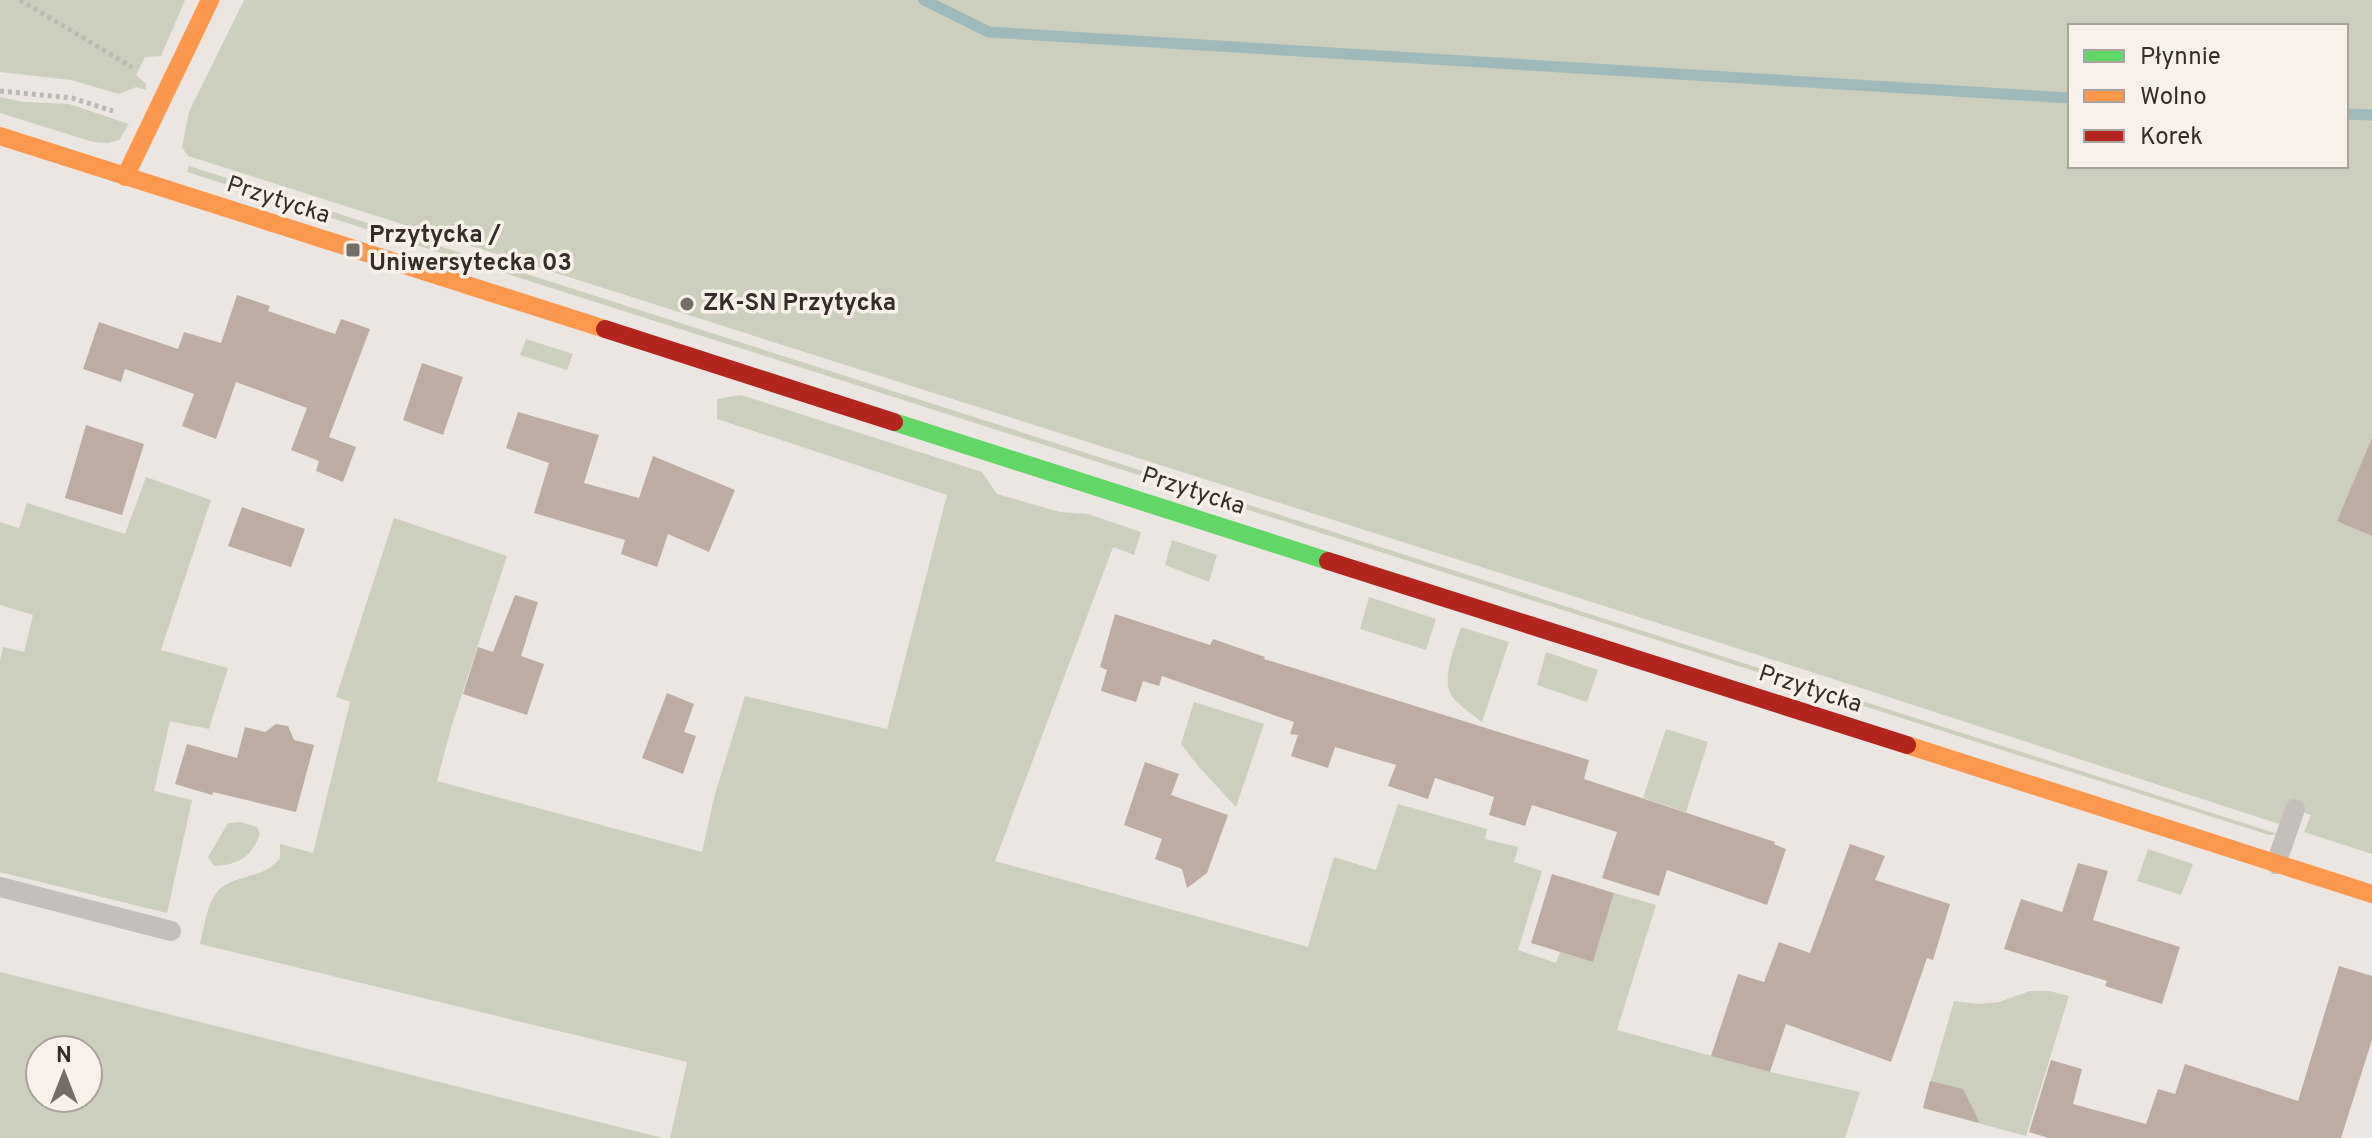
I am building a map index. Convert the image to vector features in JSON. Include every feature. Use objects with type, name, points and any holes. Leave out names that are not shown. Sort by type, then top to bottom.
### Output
[{"type":"main road","points":[[125,177],[210,0]]},
{"type":"main road","name":"Przytycka","points":[[0,136],[2372,894]]},
{"type":"lane","points":[[2276,864],[2295,809]]},
{"type":"lane","points":[[0,887],[171,931]]},
{"type":"path","points":[[20,0],[134,68],[170,81]]},
{"type":"path","points":[[0,91],[72,98],[149,125]]},
{"type":"green space","points":[[0,0],[185,0],[161,56],[145,57],[136,75],[146,84],[146,90],[136,87],[119,94],[71,80],[0,72]]},
{"type":"green space","points":[[244,0],[2372,0],[2372,854],[2304,832],[2311,815],[2286,806],[2279,824],[1796,667],[188,156],[182,147],[189,112]]},
{"type":"green space","points":[[0,97],[24,102],[69,104],[129,124],[119,140],[93,142],[0,113]]},
{"type":"green space","points":[[189,166],[2278,834],[2269,835],[187,172]]},
{"type":"green space","points":[[526,339],[573,354],[567,370],[520,355]]},
{"type":"green space","points":[[741,395],[982,472],[997,494],[1060,512],[1088,514],[1141,532],[1134,555],[1113,547],[995,861],[1308,947],[1334,857],[1376,870],[1398,804],[1487,829],[1485,839],[1518,847],[1514,862],[1542,871],[1518,950],[1556,963],[1560,952],[1593,962],[1614,893],[1656,905],[1617,1030],[1770,1072],[1860,1092],[1845,1138],[670,1138],[687,1062],[200,944],[209,906],[221,888],[273,865],[280,858],[280,844],[313,853],[350,702],[336,697],[394,518],[507,556],[437,781],[702,852],[715,794],[745,696],[887,729],[947,495],[717,419],[717,399]]},
{"type":"green space","points":[[146,477],[211,500],[161,650],[228,668],[209,729],[170,721],[154,791],[192,800],[167,913],[0,872],[0,661],[3,647],[24,652],[33,615],[0,605],[0,522],[19,528],[27,503],[125,534]]},
{"type":"green space","points":[[1172,540],[1217,555],[1209,582],[1165,565]]},
{"type":"green space","points":[[1369,597],[1436,619],[1426,650],[1360,629]]},
{"type":"green space","points":[[1461,627],[1509,642],[1482,722],[1458,703],[1449,689],[1450,662]]},
{"type":"green space","points":[[1546,652],[1598,670],[1587,702],[1537,685]]},
{"type":"green space","points":[[1194,702],[1264,724],[1236,807],[1181,744]]},
{"type":"green space","points":[[1666,729],[1708,742],[1686,812],[1643,798]]},
{"type":"green space","points":[[241,822],[257,827],[260,834],[253,849],[237,862],[214,866],[208,857],[228,823]]},
{"type":"green space","points":[[2148,849],[2193,864],[2181,895],[2137,881]]},
{"type":"green space","points":[[0,972],[663,1138],[0,1138]]},
{"type":"green space","points":[[2030,991],[2049,991],[2069,996],[2026,1136],[1923,1108],[1954,1001],[1979,1004],[1999,1002]]},
{"type":"building","points":[[237,295],[270,306],[268,311],[335,334],[341,319],[370,329],[329,437],[356,447],[343,482],[316,471],[319,461],[291,450],[307,408],[236,382],[216,439],[182,426],[194,394],[125,369],[121,382],[83,369],[99,322],[178,349],[184,332],[221,343]]},
{"type":"building","points":[[422,363],[463,377],[443,435],[403,420]]},
{"type":"building","points":[[518,412],[599,435],[584,483],[639,498],[653,456],[735,490],[709,552],[668,534],[657,567],[621,554],[625,540],[534,513],[549,463],[506,448]]},
{"type":"building","points":[[86,425],[144,444],[122,515],[65,498]]},
{"type":"building","points":[[2372,438],[2372,536],[2337,521]]},
{"type":"building","points":[[242,507],[305,529],[291,567],[228,546]]},
{"type":"building","points":[[515,595],[538,602],[521,656],[544,664],[527,715],[463,694],[478,647],[493,652]]},
{"type":"building","points":[[1115,614],[1210,645],[1213,639],[1264,659],[1589,760],[1584,779],[1775,842],[1786,849],[1767,905],[1667,870],[1659,896],[1602,878],[1617,832],[1532,805],[1525,826],[1489,815],[1494,797],[1435,778],[1428,799],[1388,786],[1396,765],[1335,747],[1328,768],[1291,756],[1298,735],[1290,734],[1294,722],[1162,676],[1159,686],[1143,681],[1136,702],[1101,691],[1107,670],[1100,667]]},
{"type":"building","points":[[667,693],[694,704],[684,732],[696,736],[683,774],[642,758]]},
{"type":"building","points":[[276,724],[288,726],[294,740],[314,745],[296,812],[175,784],[187,744],[237,758],[245,727],[265,732]]},
{"type":"building","points":[[1145,762],[1179,774],[1171,795],[1228,815],[1207,873],[1187,888],[1182,869],[1155,859],[1162,839],[1124,825]]},
{"type":"building","points":[[1850,844],[1885,856],[1875,880],[1950,904],[1933,960],[1927,958],[1891,1062],[1786,1024],[1770,1072],[1711,1056],[1738,974],[1764,982],[1779,942],[1810,953]]},
{"type":"building","points":[[2078,863],[2108,871],[2093,920],[2180,947],[2162,1004],[2105,986],[2107,981],[2004,949],[2021,899],[2062,912]]},
{"type":"building","points":[[1552,874],[1614,893],[1593,962],[1531,943]]},
{"type":"building","points":[[2339,966],[2372,976],[2372,1040],[2341,1138],[2049,1138],[2029,1132],[2051,1060],[2082,1069],[2073,1104],[2146,1124],[2158,1089],[2175,1094],[2185,1064],[2298,1101]]},
{"type":"building","points":[[1930,1081],[1963,1089],[1980,1123],[1923,1108]]},
{"type":"waterway","points":[[924,0],[989,32],[2068,98]]},
{"type":"waterway","points":[[2348,114],[2372,115]]},
{"type":"traffic: fast","points":[[894,422],[1328,561]]},
{"type":"traffic: slow","points":[[125,177],[210,0]]},
{"type":"traffic: slow","points":[[0,136],[605,329]]},
{"type":"traffic: slow","points":[[1907,745],[2372,894]]},
{"type":"traffic: jam","points":[[605,329],[894,422]]},
{"type":"traffic: jam","points":[[1328,561],[1907,745]]},
{"type":"place","name":"Przytycka / Uniwersytecka 03","points":[[353,250]]},
{"type":"place","name":"ZK-SN Przytycka","points":[[687,304]]}]
